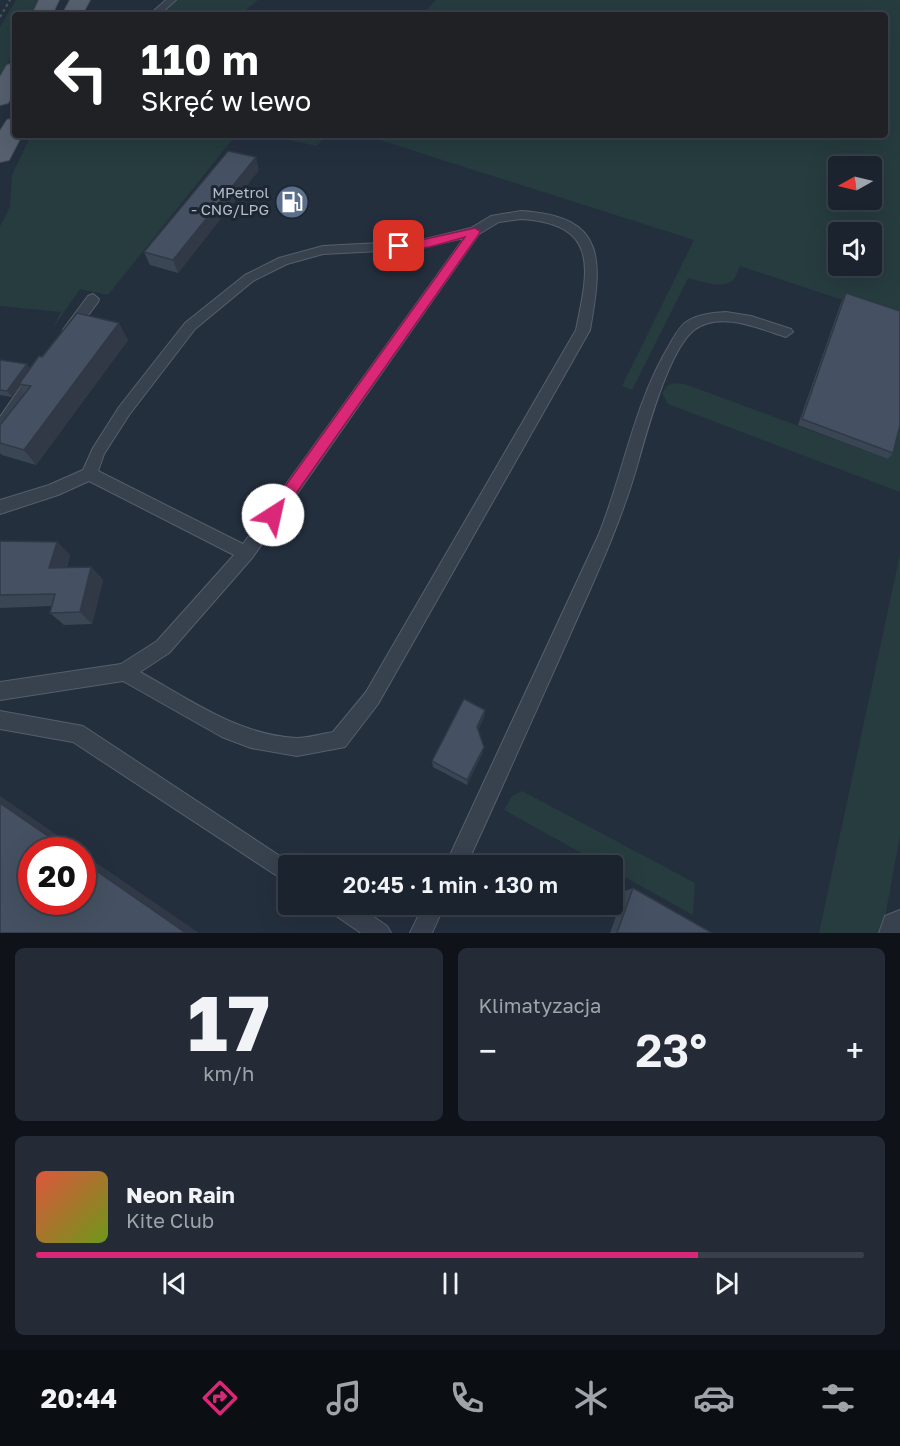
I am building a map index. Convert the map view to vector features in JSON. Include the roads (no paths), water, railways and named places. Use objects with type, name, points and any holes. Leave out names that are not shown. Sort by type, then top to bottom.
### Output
[{"type":"main road","points":[[0,98],[12,76]]},
{"type":"main road","points":[[0,154],[12,131]]},
{"type":"lane","points":[[157,12],[171,0]]},
{"type":"lane","points":[[0,507],[53,490],[88,474],[98,452],[124,411],[190,326],[249,278],[283,261],[323,250],[417,245],[475,231],[495,219],[521,215],[545,218],[572,229],[589,251],[592,278],[583,330],[372,698],[338,740],[298,747],[268,743],[221,726],[124,672]]},
{"type":"lane","points":[[0,691],[124,672],[163,647],[246,553],[475,231]]},
{"type":"lane","points":[[60,344],[93,299]]},
{"type":"lane","points":[[460,855],[498,778],[606,534],[625,483],[650,397],[666,361],[688,327],[704,320],[723,317],[748,319],[786,332]]},
{"type":"lane","points":[[0,428],[47,361]]},
{"type":"lane","points":[[88,474],[246,553]]},
{"type":"lane","points":[[0,720],[75,733],[278,866]]},
{"type":"lane","points":[[353,915],[380,933]]},
{"type":"lane","points":[[421,933],[430,915]]},
{"type":"place","name":"MPetrol - CNG/LPG","points":[[292,202]]}]
